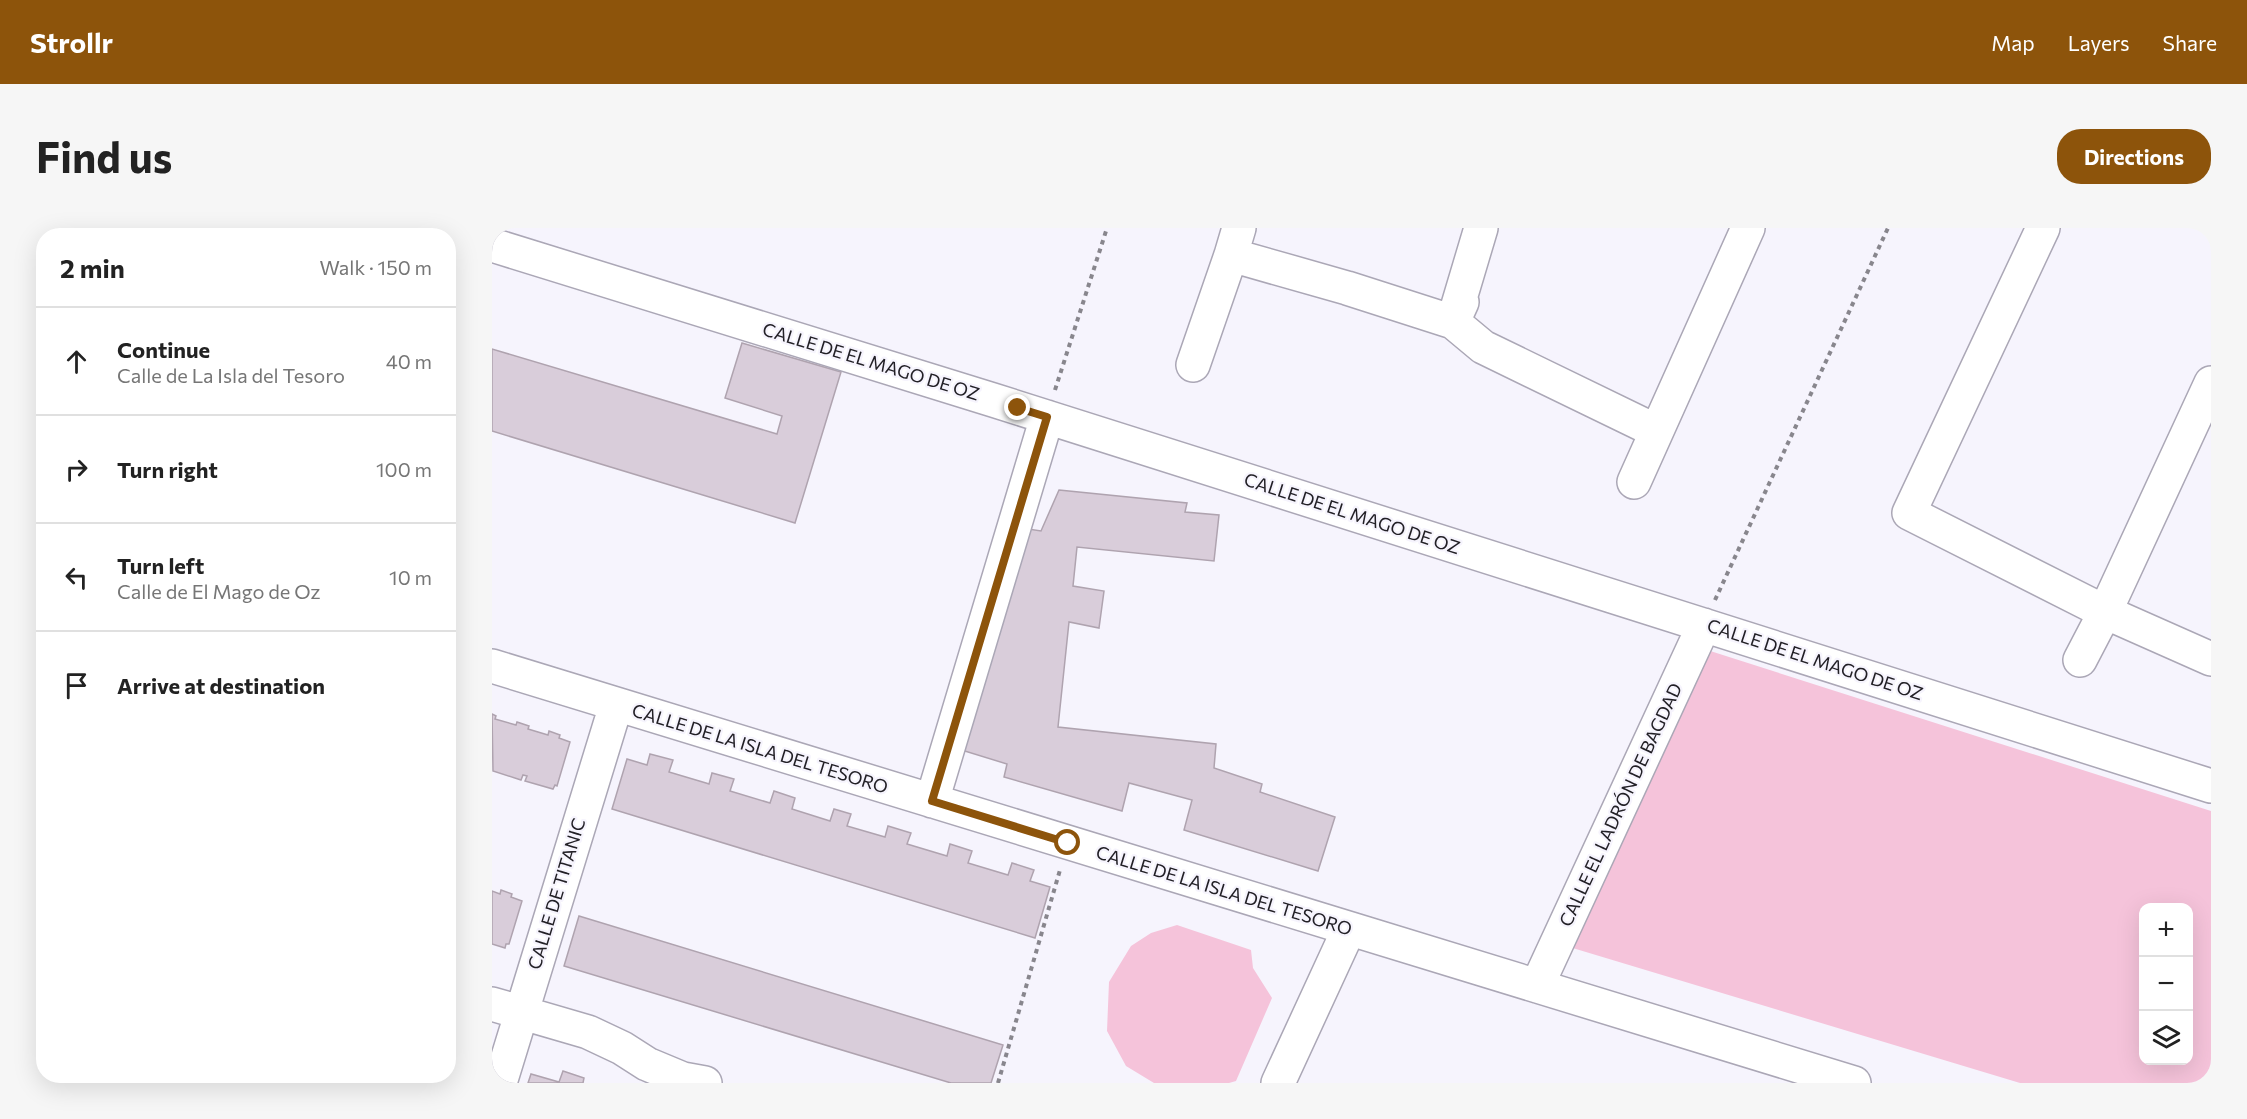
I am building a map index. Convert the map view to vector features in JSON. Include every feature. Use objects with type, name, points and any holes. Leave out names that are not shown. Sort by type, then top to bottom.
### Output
[{"type":"street","points":[[1453,322],[1481,228]]},
{"type":"street","points":[[1453,322],[1496,228]]},
{"type":"street","points":[[1634,482],[1748,228]]},
{"type":"street","points":[[2043,228],[1909,513],[2105,612],[2211,659]]},
{"type":"street","points":[[1193,365],[1235,242],[1324,281],[1453,322],[1483,347],[1656,431]]},
{"type":"street","name":"CALLE DE EL MAGO DE OZ","points":[[492,245],[1047,417],[2211,786]]},
{"type":"street","points":[[2080,660],[2105,612],[2211,383]]},
{"type":"street","points":[[932,801],[1047,417]]},
{"type":"street","name":"CALLE EL LADRÓN DE BAGDAD","points":[[1537,986],[1704,625]]},
{"type":"street","name":"CALLE DE LA ISLA DEL TESORO","points":[[492,666],[1854,1083]]},
{"type":"street","name":"CALLE DE TITANIC","points":[[500,1083],[506,1008],[615,705]]},
{"type":"street","points":[[1278,1083],[1349,929]]},
{"type":"street","points":[[506,1008],[588,1032],[622,1048],[647,1064],[683,1078],[705,1083]]},
{"type":"path","points":[[1047,417],[1107,228]]},
{"type":"path","points":[[1704,625],[1888,228]]},
{"type":"path","points":[[998,1083],[1068,843]]},
{"type":"shaded area","points":[[1704,649],[2211,811],[2211,1083],[2020,1083],[1566,946]]},
{"type":"shaded area","points":[[1177,925],[1251,950],[1253,968],[1272,998],[1236,1081],[1229,1083],[1154,1083],[1126,1066],[1107,1031],[1109,982],[1131,946],[1151,933]]},
{"type":"building","points":[[742,343],[841,372],[795,523],[492,431],[492,349],[777,434],[782,416],[725,398]]},
{"type":"building","points":[[1059,490],[1187,503],[1185,512],[1219,515],[1214,561],[1077,547],[1073,586],[1104,591],[1099,628],[1069,622],[1058,727],[1216,744],[1214,768],[1262,784],[1260,792],[1335,817],[1318,871],[1184,830],[1192,800],[1129,783],[1122,811],[1004,777],[1007,764],[955,748],[1022,528],[1041,531]]},
{"type":"building","points":[[492,714],[496,716],[495,719],[516,725],[517,722],[529,726],[528,729],[548,735],[549,731],[570,742],[557,786],[555,785],[553,789],[525,781],[527,776],[523,775],[521,780],[493,771]]},
{"type":"building","points":[[650,754],[673,760],[669,772],[709,784],[712,773],[734,779],[730,791],[770,803],[774,791],[795,798],[792,809],[830,821],[834,809],[851,814],[847,826],[885,837],[888,826],[911,833],[907,844],[947,856],[950,844],[972,851],[968,863],[1008,875],[1012,863],[1034,870],[1030,881],[1050,887],[1035,938],[612,809],[627,759],[647,765]]},
{"type":"building","points":[[501,890],[522,901],[509,944],[506,944],[505,948],[492,944],[492,891],[500,894]]},
{"type":"building","points":[[579,916],[1003,1045],[991,1083],[951,1083],[564,966]]},
{"type":"building","points":[[563,1071],[584,1078],[583,1083],[528,1083],[531,1074],[559,1082]]},
{"type":"route","points":[[1018,408],[1047,417],[932,801],[1068,843]]}]
